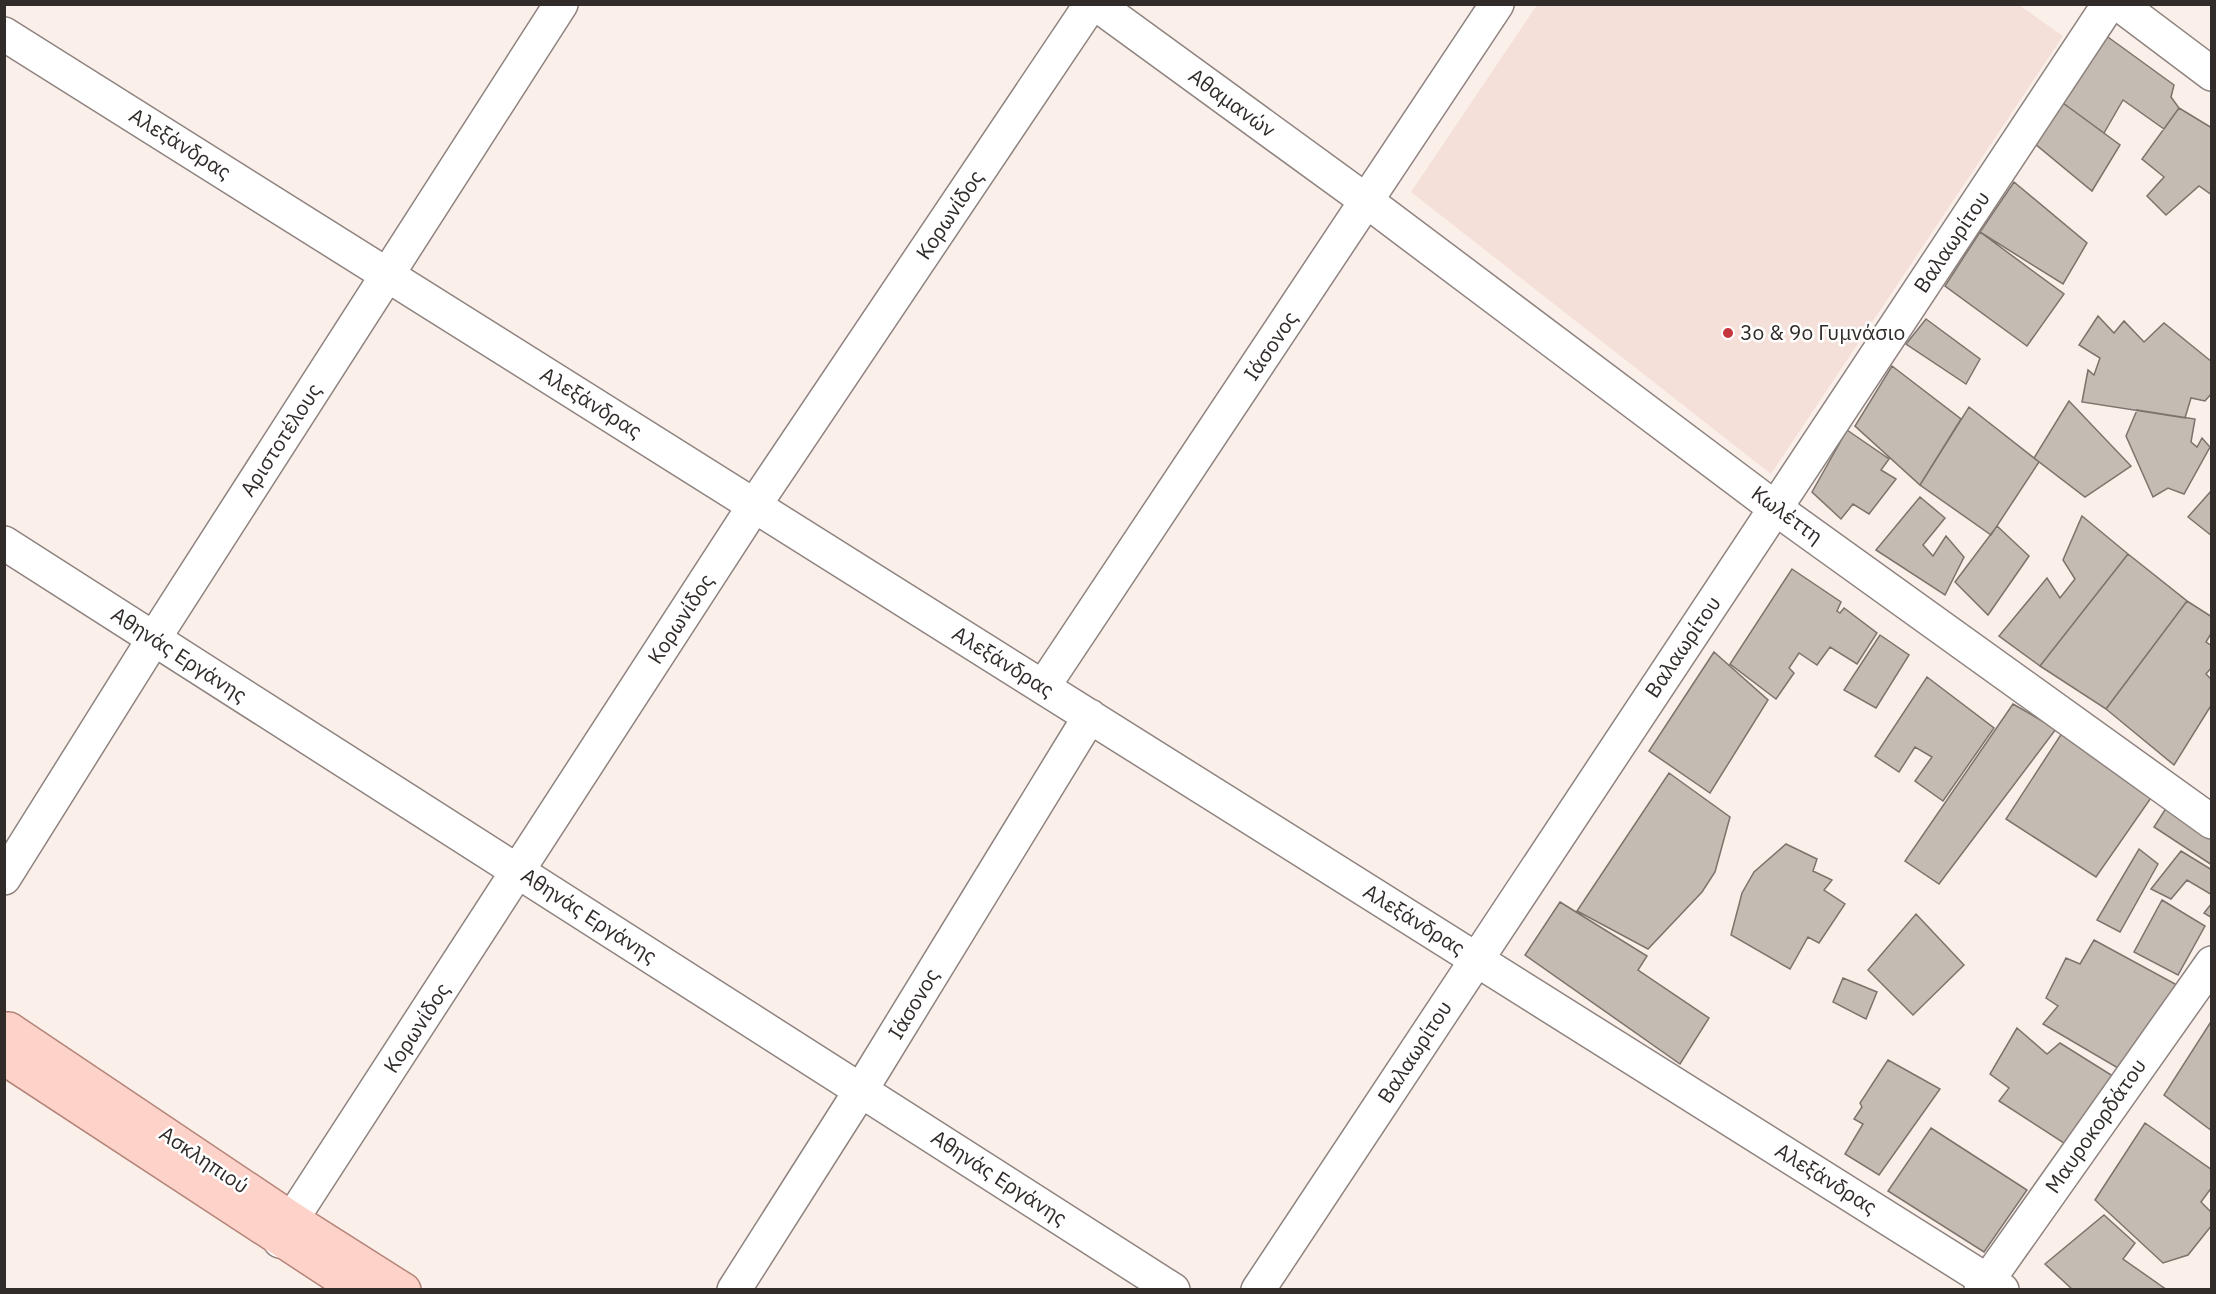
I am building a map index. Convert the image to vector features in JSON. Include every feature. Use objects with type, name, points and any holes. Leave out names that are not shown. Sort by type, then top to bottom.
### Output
[{"type":"main road","name":"Ασκληπιού","points":[[4,1029],[9,1029],[286,1230],[358,1290]]},
{"type":"main road","name":"Ασκληπιού","points":[[4,1058],[286,1230],[404,1290]]},
{"type":"street","name":"Αριστοτέλους","points":[[4,878],[386,274],[561,4]]},
{"type":"street","name":"Κορωνίδος","points":[[286,1230],[754,506],[1091,4]]},
{"type":"street","name":"Αθαμανών","points":[[1096,4],[1368,201]]},
{"type":"street","name":"Ιάσονος","points":[[1043,687],[1497,4]]},
{"type":"street","name":"Βαλαωρίτου","points":[[1258,1290],[2109,4]]},
{"type":"street","points":[[2119,4],[2211,74]]},
{"type":"street","name":"Αλεξάνδρας","points":[[4,34],[1476,959],[1990,1287]]},
{"type":"street","name":"Κωλέττη","points":[[1368,201],[1775,508],[2211,822]]},
{"type":"street","name":"Αθηνάς Εργάνης","points":[[4,543],[1173,1290]]},
{"type":"street","name":"Ιάσονος","points":[[734,1290],[861,1090],[1090,716]]},
{"type":"street","name":"Μαυροκορδάτου","points":[[1990,1287],[2211,963]]},
{"type":"shaded area","name":"3ο & 9ο Γυμνάσιο","points":[[1537,5],[2019,5],[2063,36],[1771,474],[1411,192]]},
{"type":"building","points":[[2101,32],[2174,85],[2171,97],[2179,108],[2164,129],[2123,100],[2104,133],[2063,103]]},
{"type":"building","points":[[2063,103],[2120,145],[2092,191],[2034,143]]},
{"type":"building","points":[[2179,108],[2212,128],[2212,195],[2199,186],[2166,215],[2147,196],[2164,177],[2142,159]]},
{"type":"building","points":[[2014,182],[2087,243],[2063,284],[1980,232]]},
{"type":"building","points":[[1980,232],[2064,294],[2027,346],[1945,286]]},
{"type":"building","points":[[2098,316],[2114,333],[2124,321],[2144,342],[2164,323],[2212,362],[2212,393],[2205,401],[2191,398],[2185,418],[2082,402],[2088,370],[2094,375],[2100,358],[2079,345]]},
{"type":"building","points":[[1926,319],[1980,359],[1966,384],[1906,344]]},
{"type":"building","points":[[1892,366],[1961,419],[1920,485],[1855,426]]},
{"type":"building","points":[[2069,401],[2131,466],[2085,497],[2034,458]]},
{"type":"building","points":[[1969,407],[2039,462],[1991,535],[1920,485]]},
{"type":"building","points":[[2137,410],[2195,419],[2191,442],[2197,447],[2202,438],[2210,447],[2184,494],[2168,488],[2153,497],[2126,436]]},
{"type":"building","points":[[1847,430],[1889,459],[1881,470],[1896,479],[1869,514],[1853,504],[1841,519],[1812,492]]},
{"type":"building","points":[[2212,490],[2212,536],[2188,517]]},
{"type":"building","points":[[1920,497],[1945,518],[1923,545],[1933,556],[1946,536],[1964,557],[1945,595],[1876,550]]},
{"type":"building","points":[[2082,516],[2128,554],[2040,666],[1999,636],[2047,578],[2060,598],[2075,579],[2063,560]]},
{"type":"building","points":[[1997,526],[2029,556],[1988,615],[1955,582]]},
{"type":"building","points":[[2128,554],[2187,601],[2106,709],[2040,666]]},
{"type":"building","points":[[1792,569],[1841,602],[1837,611],[1840,613],[1844,608],[1877,633],[1857,664],[1830,647],[1817,665],[1799,653],[1789,668],[1794,673],[1776,699],[1730,664]]},
{"type":"building","points":[[2187,601],[2212,617],[2212,632],[2206,642],[2212,646],[2212,667],[2206,674],[2212,680],[2212,704],[2174,765],[2106,709]]},
{"type":"building","points":[[1880,635],[1909,655],[1876,708],[1844,690]]},
{"type":"building","points":[[1714,652],[1768,700],[1710,793],[1649,751]]},
{"type":"building","points":[[1927,677],[1994,728],[1943,801],[1915,781],[1932,757],[1915,747],[1899,772],[1875,756]]},
{"type":"building","points":[[2013,704],[2056,729],[1939,884],[1905,861]]},
{"type":"building","points":[[2062,733],[2153,795],[2096,877],[2006,819]]},
{"type":"building","points":[[1669,773],[1730,817],[1715,872],[1702,892],[1648,949],[1577,911]]},
{"type":"building","points":[[2170,802],[2212,832],[2212,865],[2154,827]]},
{"type":"building","points":[[1786,844],[1817,859],[1813,871],[1832,880],[1824,890],[1845,904],[1819,943],[1808,937],[1790,969],[1731,935],[1742,893],[1754,872]]},
{"type":"building","points":[[2139,849],[2158,864],[2120,932],[2097,920]]},
{"type":"building","points":[[2181,851],[2212,870],[2212,895],[2187,880],[2171,899],[2151,889]]},
{"type":"building","points":[[2162,900],[2205,926],[2178,975],[2134,952]]},
{"type":"building","points":[[1560,902],[1647,956],[1638,970],[1709,1018],[1680,1064],[1525,955]]},
{"type":"building","points":[[2212,903],[2212,918],[2204,913]]},
{"type":"building","points":[[1916,914],[1964,965],[1913,1015],[1868,970]]},
{"type":"building","points":[[2094,940],[2177,985],[2123,1071],[2043,1024],[2058,1006],[2046,998],[2066,958],[2080,964]]},
{"type":"building","points":[[1843,978],[1877,992],[1866,1019],[1833,1002]]},
{"type":"building","points":[[2212,1020],[2212,1131],[2164,1095]]},
{"type":"building","points":[[2017,1028],[2047,1054],[2060,1043],[2116,1078],[2070,1147],[1999,1101],[2009,1088],[1990,1074]]},
{"type":"building","points":[[1888,1060],[1940,1089],[1879,1175],[1845,1154],[1863,1124],[1854,1119],[1862,1107],[1860,1103]]},
{"type":"building","points":[[2145,1123],[2212,1170],[2212,1187],[2201,1202],[2212,1213],[2212,1225],[2188,1255],[2163,1263],[2095,1200]]},
{"type":"building","points":[[1931,1128],[2027,1190],[1984,1252],[1888,1191]]},
{"type":"building","points":[[2104,1215],[2135,1243],[2123,1259],[2167,1290],[2073,1290],[2045,1264]]},
{"type":"place","name":"3ο & 9ο Γυμνάσιο","points":[[1728,333]]}]
